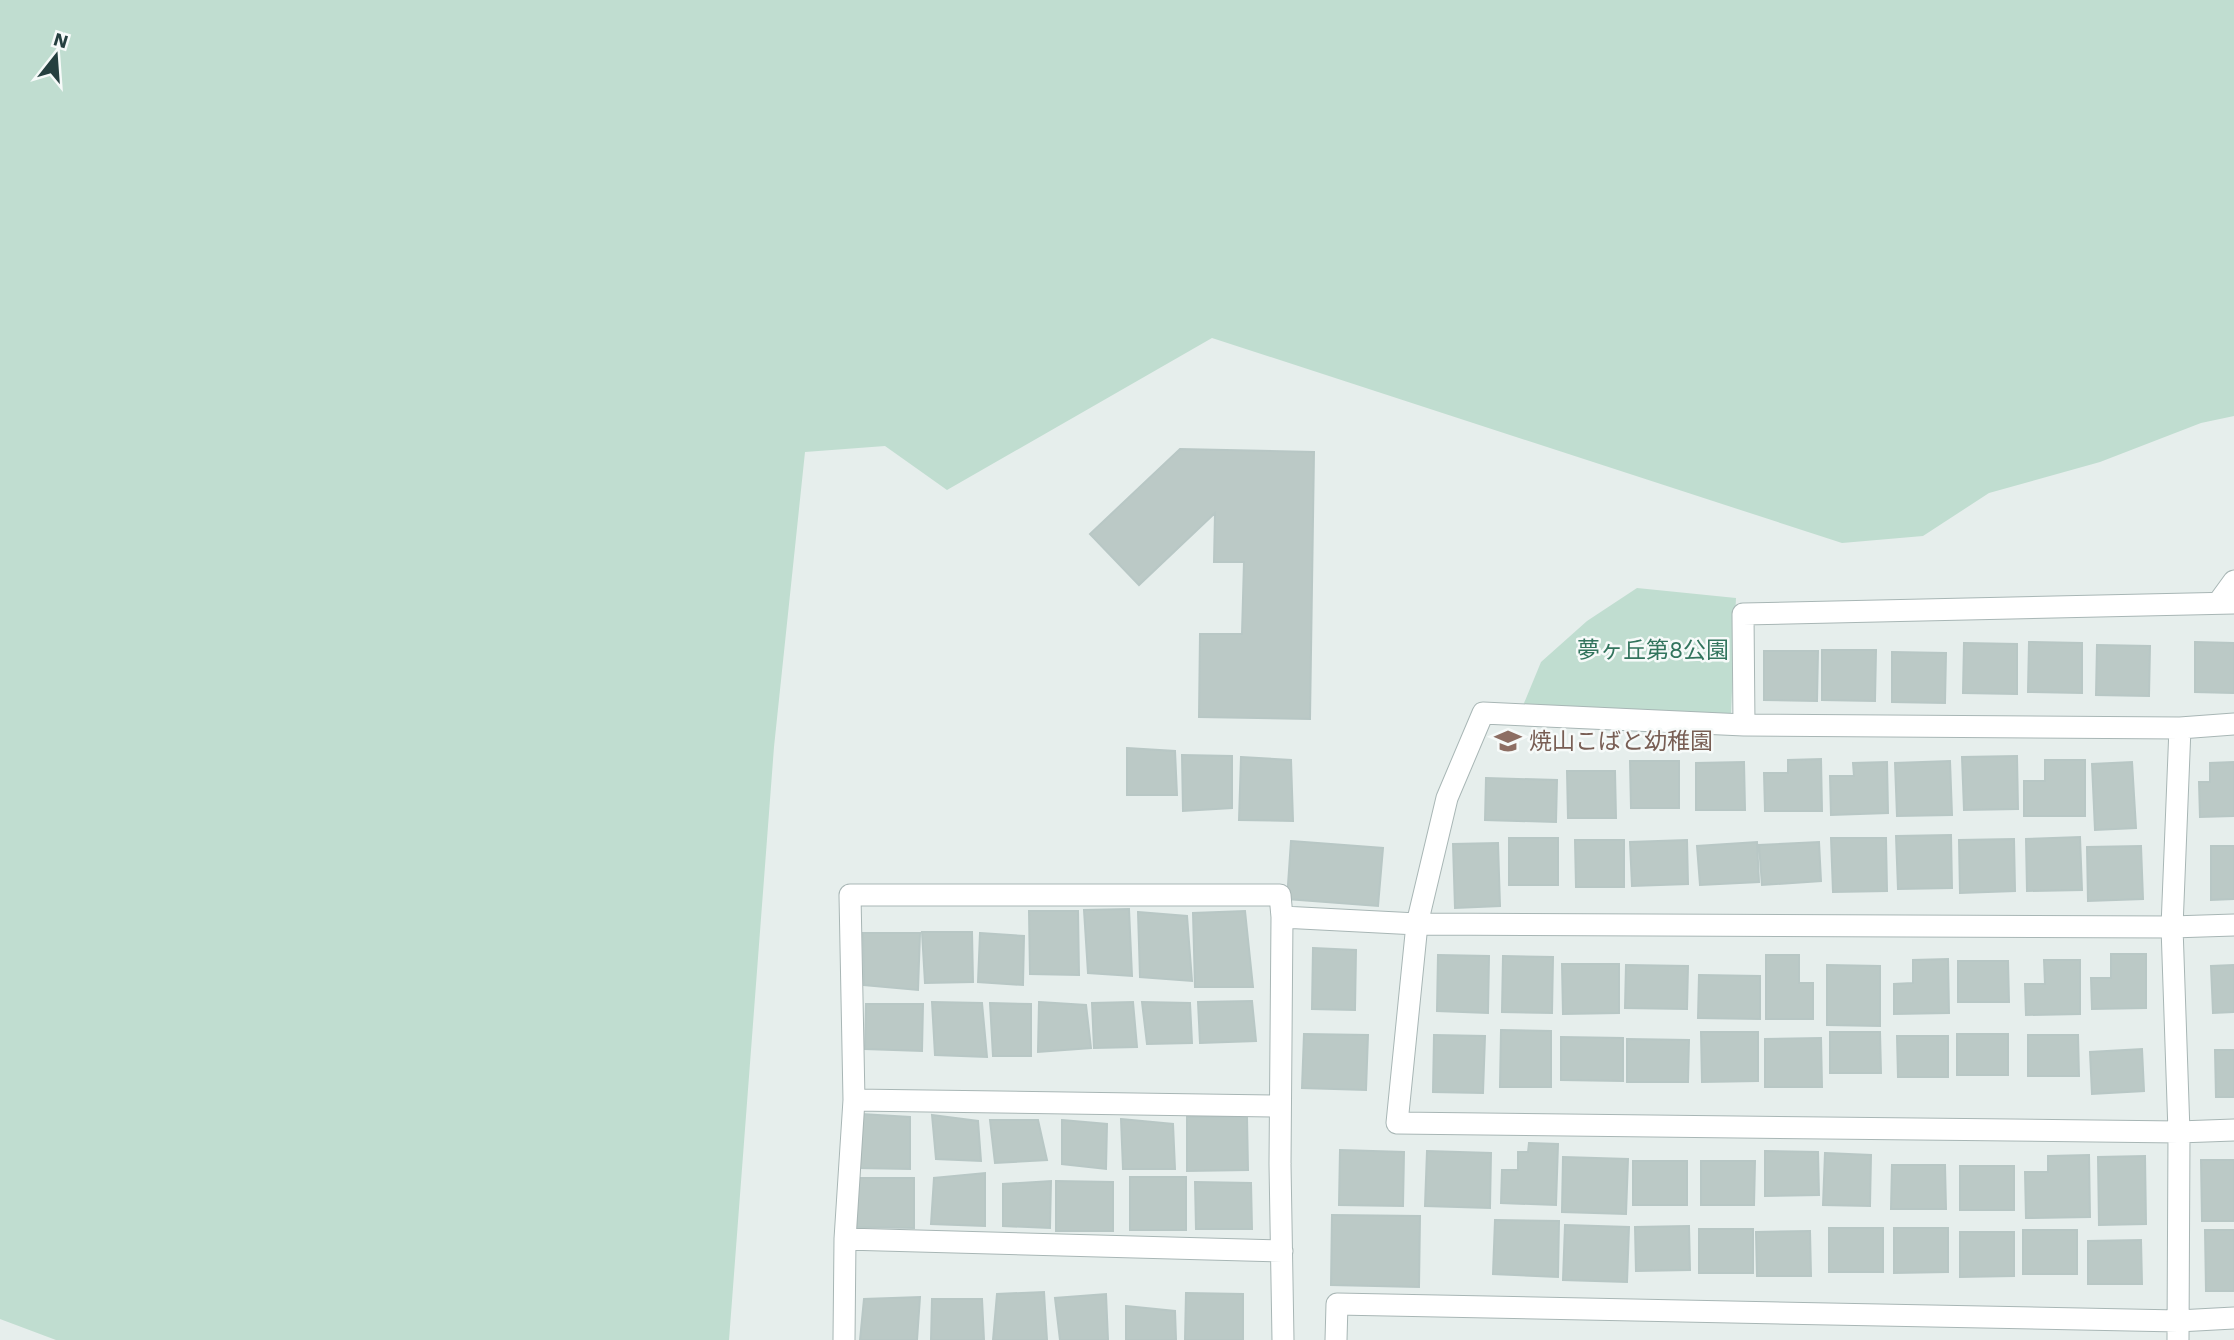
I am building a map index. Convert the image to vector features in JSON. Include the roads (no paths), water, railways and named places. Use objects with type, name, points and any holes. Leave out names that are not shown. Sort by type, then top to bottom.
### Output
[{"type":"street","points":[[1744,726],[1743,614],[2226,603],[2234,581]]},
{"type":"street","points":[[2234,724],[2180,728],[1744,726],[1483,713],[1447,798],[1417,924],[1397,1123],[2179,1132],[2234,1130]]},
{"type":"street","points":[[2178,1330],[2179,1132],[2172,927],[2180,728]]},
{"type":"street","points":[[844,1340],[845,1238],[854,1100],[850,895],[1280,895],[1283,1340]]},
{"type":"street","points":[[1282,917],[1417,924],[2234,925]]},
{"type":"street","points":[[854,1100],[1280,1106]]},
{"type":"street","points":[[845,1238],[1282,1251]]},
{"type":"street","points":[[1336,1340],[1337,1304],[2178,1330],[2234,1318]]},
{"type":"place","name":"焼山こばと幼稚園","points":[[1508,741]]},
{"type":"park label","name":"夢ヶ丘第8公園","points":[[1653,650]]}]
